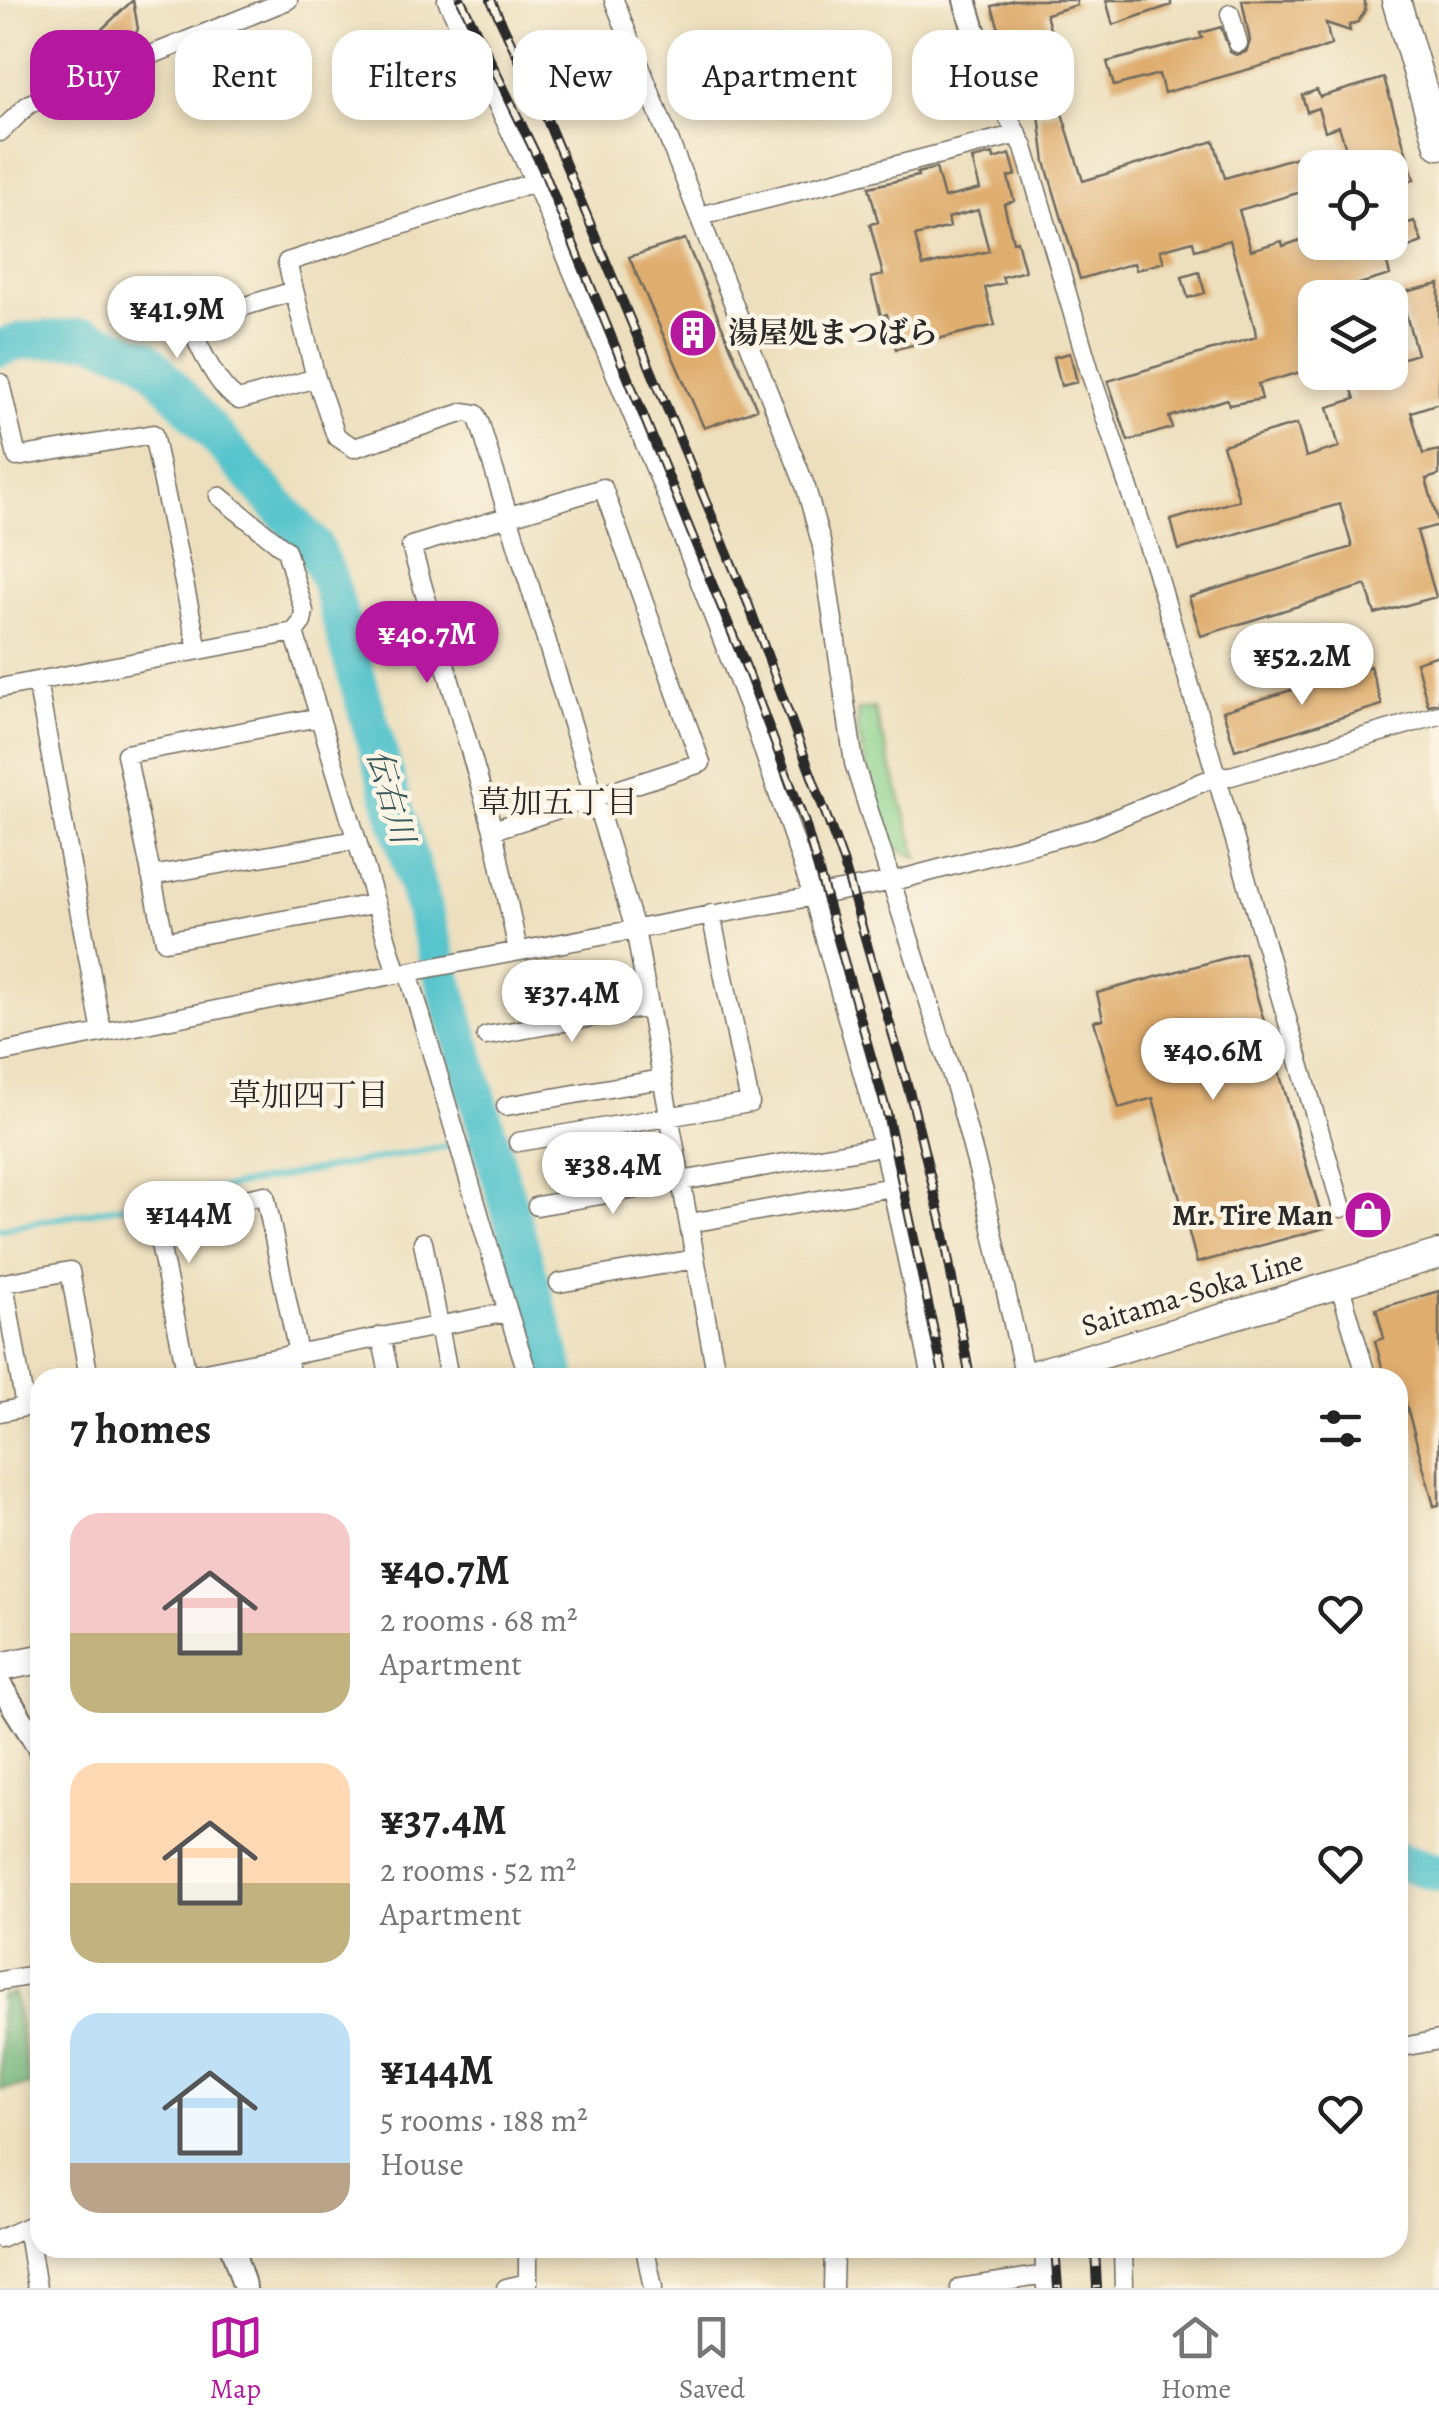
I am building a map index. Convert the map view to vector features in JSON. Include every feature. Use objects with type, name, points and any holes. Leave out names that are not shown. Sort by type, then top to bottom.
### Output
[{"type":"main road","points":[[1396,0],[1439,145]]},
{"type":"main road","name":"Saitama-Soka Line","points":[[1054,1368],[1439,1254]]},
{"type":"main road","points":[[0,1667],[30,1661]]},
{"type":"street","points":[[0,132],[29,104],[288,0]]},
{"type":"street","points":[[447,0],[536,182],[749,708],[813,896],[882,1146],[930,1368]]},
{"type":"street","points":[[614,0],[806,488],[822,546],[854,764],[957,1090],[984,1192],[1022,1368]]},
{"type":"street","points":[[964,0],[973,30]]},
{"type":"street","points":[[1230,14],[1238,43]]},
{"type":"street","points":[[1010,120],[1156,569],[1342,1208]]},
{"type":"street","points":[[700,216],[1018,134]]},
{"type":"street","points":[[536,182],[287,262],[316,378],[336,436],[354,448],[465,412],[476,414],[493,457],[593,800],[635,928],[715,1368]]},
{"type":"street","points":[[294,291],[190,323],[199,352],[230,396],[239,400],[316,378]]},
{"type":"street","points":[[0,383],[17,457],[152,434],[198,650]]},
{"type":"street","points":[[493,830],[701,763],[604,488],[411,546],[493,830],[518,952]]},
{"type":"street","points":[[0,688],[294,632],[304,611],[286,550],[220,496]]},
{"type":"street","points":[[294,632],[374,904],[407,972],[526,1368]]},
{"type":"street","points":[[37,681],[102,1032]]},
{"type":"street","points":[[0,1052],[894,881],[1091,829],[1216,776],[1231,776],[1439,715]]},
{"type":"street","points":[[318,717],[126,754],[165,942],[374,904]]},
{"type":"street","points":[[151,876],[356,840]]},
{"type":"street","points":[[518,1142],[750,1103],[712,914]]},
{"type":"street","points":[[486,1036],[648,1007]]},
{"type":"street","points":[[506,1106],[662,1078]]},
{"type":"street","points":[[537,1206],[882,1146]]},
{"type":"street","points":[[690,1223],[892,1187]]},
{"type":"street","points":[[250,1198],[265,1195],[291,1368]]},
{"type":"street","points":[[140,1217],[154,1215],[180,1368]]},
{"type":"street","points":[[423,1242],[447,1368]]},
{"type":"street","points":[[559,1283],[695,1259]]},
{"type":"street","points":[[30,1397],[4,1283],[70,1271],[87,1368]]},
{"type":"street","points":[[1339,1283],[1364,1368]]},
{"type":"street","points":[[254,1368],[292,1354],[508,1312]]},
{"type":"street","points":[[381,1336],[388,1368]]},
{"type":"street","points":[[0,1412],[30,1406]]},
{"type":"street","points":[[0,1685],[30,1733]]},
{"type":"street","points":[[0,1982],[30,1976]]},
{"type":"street","points":[[1408,2046],[1439,2040]]},
{"type":"street","points":[[0,2239],[30,2228]]},
{"type":"street","points":[[36,2258],[37,2288]]},
{"type":"street","points":[[235,2258],[245,2288]]},
{"type":"street","points":[[506,2288],[528,2283],[528,2258]]},
{"type":"street","points":[[646,2258],[653,2288]]},
{"type":"street","points":[[832,2288],[834,2258]]},
{"type":"street","points":[[1123,2258],[1124,2288]]},
{"type":"street","points":[[960,2288],[1046,2281]]},
{"type":"green space","points":[[874,708],[918,858],[890,845],[872,789],[856,725],[857,711]]},
{"type":"green space","points":[[14,1993],[30,2085],[0,2090],[0,1996]]},
{"type":"building","points":[[133,0],[137,30],[101,30]]},
{"type":"building","points":[[1013,0],[1076,0],[1077,5],[1046,14],[1050,30],[999,30],[992,6]]},
{"type":"building","points":[[1106,0],[1171,0],[1171,5],[1113,25]]},
{"type":"building","points":[[1242,0],[1365,0],[1365,11],[1358,22],[1349,25],[1350,31],[1326,23],[1331,45],[1314,51],[1164,93],[1159,74],[1114,86],[1107,62],[1202,38],[1200,33],[1221,27],[1230,52],[1246,52],[1250,41]]},
{"type":"building","points":[[1384,78],[1405,150],[1346,150],[1339,126],[1325,131],[1318,108],[1307,112],[1302,95],[1317,90],[1320,97]]},
{"type":"building","points":[[1040,120],[1064,120],[1083,181],[1214,141],[1225,178],[1298,156],[1298,193],[1239,210],[1251,250],[1298,241],[1298,260],[1386,260],[1390,275],[1373,280],[1298,280],[1298,373],[1258,384],[1262,399],[1229,405],[1227,399],[1169,417],[1172,428],[1128,441],[1108,381],[1256,337],[1230,240],[1195,250],[1193,241],[1160,250],[1164,262],[1136,270],[1134,263],[1080,279],[1045,162]]},
{"type":"building","points":[[1010,154],[1016,175],[1008,177],[1014,201],[1004,204],[1025,271],[1002,277],[1004,283],[985,288],[995,325],[896,349],[887,314],[881,316],[871,278],[883,275],[870,224],[878,222],[869,187],[936,168],[944,198],[980,189],[972,159]],"holes":[[[978,210],[989,251],[923,266],[915,236],[950,227],[948,218]]]},
{"type":"building","points":[[1408,159],[1414,179],[1408,181]]},
{"type":"building","points":[[1414,221],[1422,242],[1408,247],[1408,223]]},
{"type":"building","name":"湯屋処まつばら","points":[[685,239],[757,409],[704,428],[629,257]]},
{"type":"building","points":[[1199,272],[1205,293],[1188,298],[1182,277]]},
{"type":"building","points":[[1439,284],[1439,403],[1411,412],[1423,454],[1439,450],[1439,475],[1426,479],[1439,525],[1417,531],[1436,597],[1375,614],[1366,585],[1201,636],[1189,597],[1352,547],[1340,504],[1179,550],[1171,520],[1239,500],[1223,445],[1297,424],[1306,457],[1339,447],[1328,407],[1355,399],[1352,390],[1408,390],[1408,357],[1417,354],[1408,322],[1408,291]]},
{"type":"building","points":[[1070,353],[1077,382],[1061,386],[1054,357]]},
{"type":"building","points":[[1439,655],[1439,703],[1428,705],[1416,662]]},
{"type":"building","points":[[1370,666],[1382,705],[1235,750],[1223,711]]},
{"type":"building","points":[[1244,953],[1325,1228],[1197,1263],[1153,1098],[1119,1108],[1094,1021],[1103,1019],[1097,993]]},
{"type":"building","points":[[1439,1291],[1439,1505],[1434,1506],[1408,1411],[1408,1368],[1382,1368],[1375,1341],[1384,1338],[1376,1309]]},
{"type":"waterway","name":"伝右川","points":[[0,348],[22,341],[89,337],[145,357],[314,546],[329,580],[555,1368]]},
{"type":"waterway","points":[[0,1229],[490,1138]]},
{"type":"waterway","name":"伝右川","points":[[1408,1863],[1439,1873]]},
{"type":"railway","points":[[461,0],[542,167],[748,672],[805,823],[887,1113],[942,1368]]},
{"type":"railway","points":[[491,0],[545,115],[748,603],[843,861],[913,1105],[942,1224],[968,1368]]},
{"type":"railway","points":[[1056,2258],[1058,2288]]},
{"type":"railway","points":[[1096,2258],[1097,2288]]},
{"type":"place","name":"湯屋処まつばら","points":[[693,333]]},
{"type":"place","name":"Mr. Tire Man","points":[[1368,1215]]},
{"type":"district","name":"草加五丁目","points":[[558,802]]},
{"type":"district","name":"草加四丁目","points":[[309,1095]]}]
